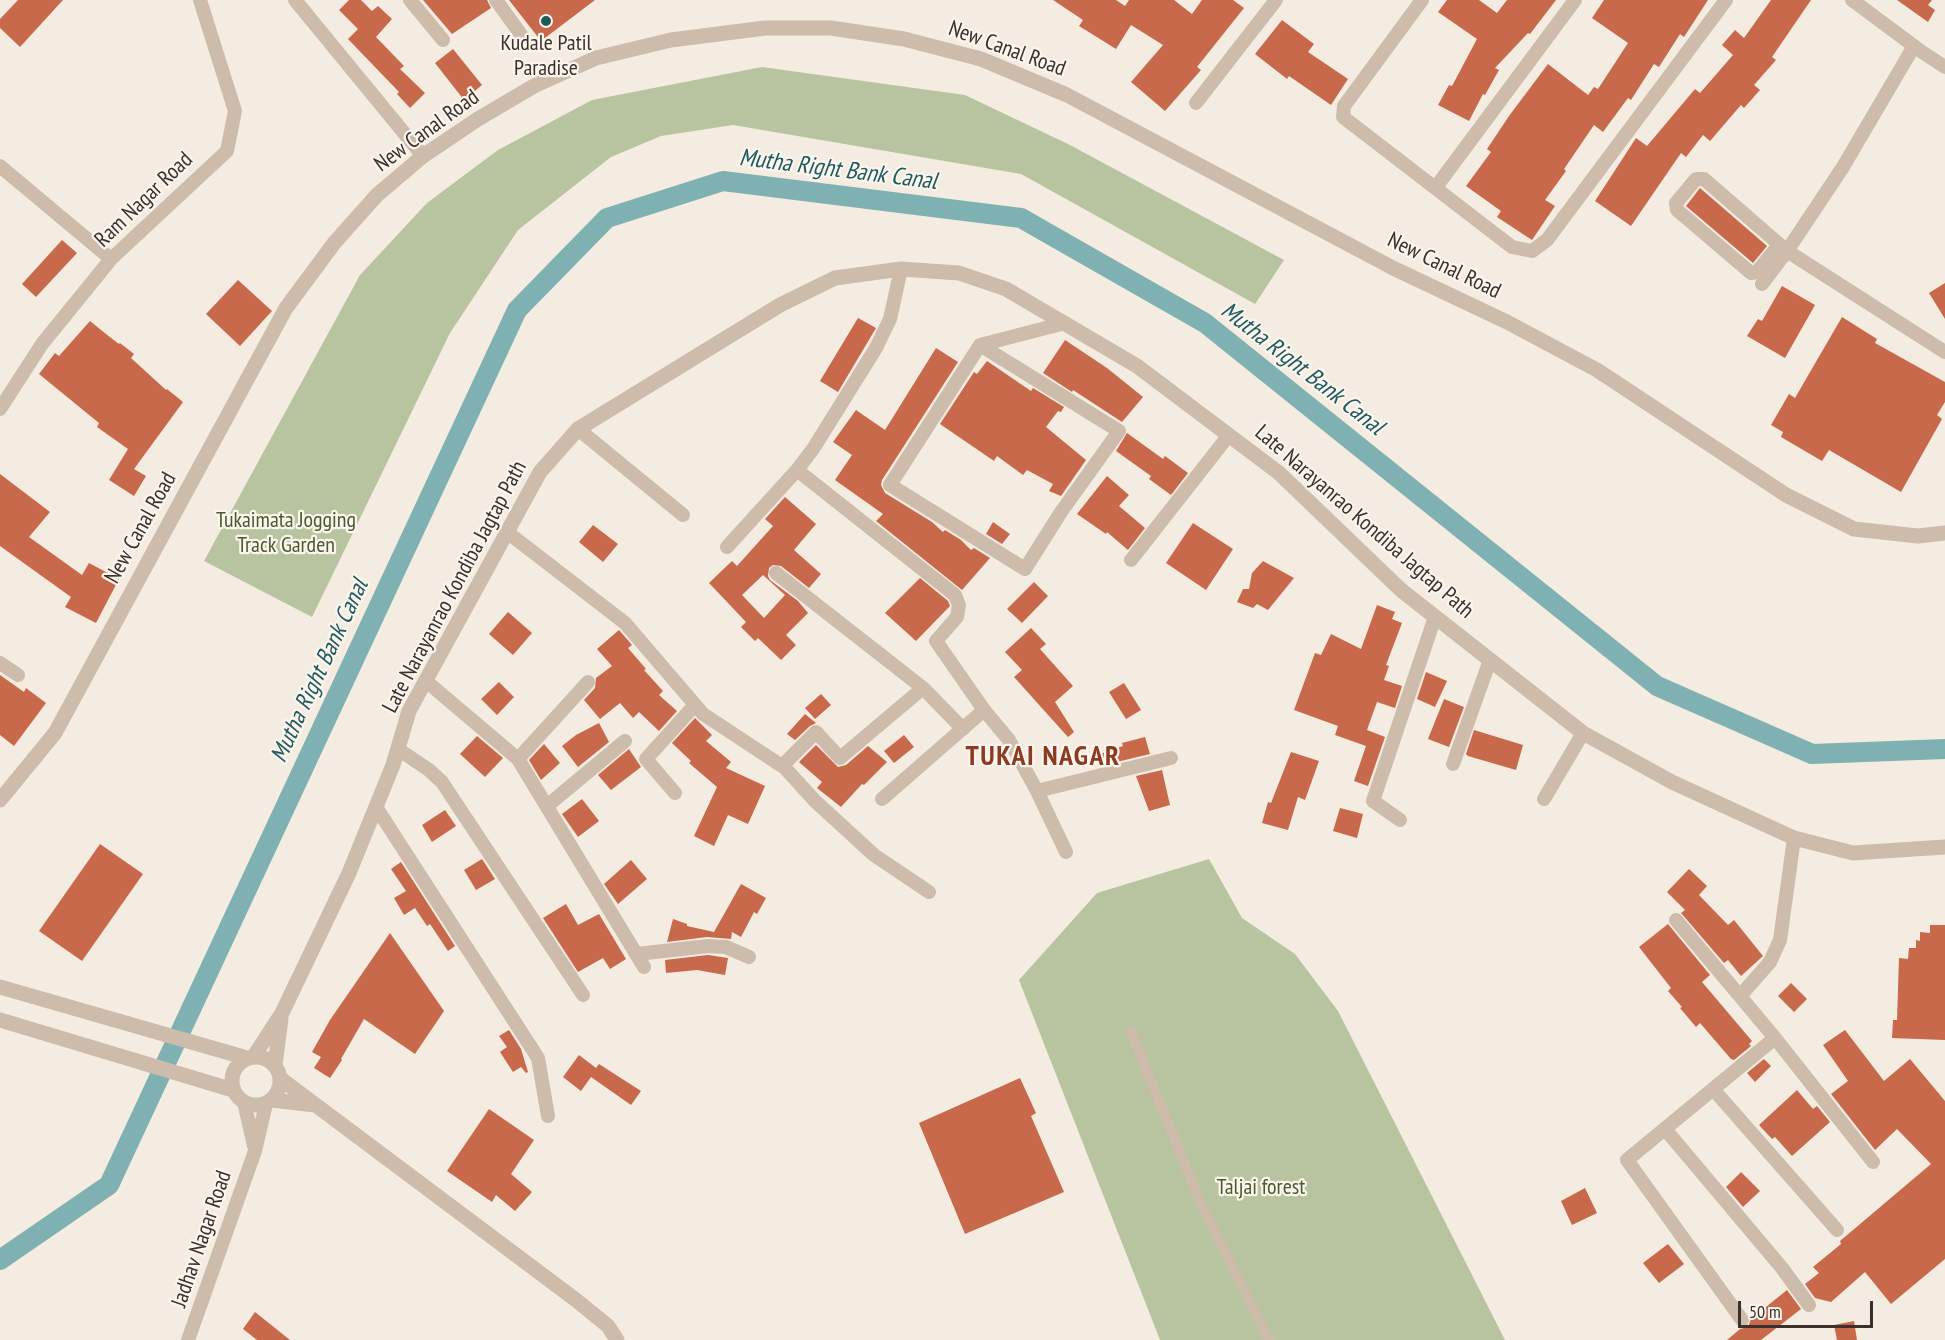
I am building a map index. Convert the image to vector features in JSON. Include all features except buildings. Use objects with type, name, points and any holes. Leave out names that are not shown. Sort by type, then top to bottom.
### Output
[{"type":"street","name":"Ram Nagar Road","points":[[2,404],[42,344],[111,259],[226,151],[235,111],[200,0]]},
{"type":"street","points":[[295,0],[423,156]]},
{"type":"street","points":[[410,0],[443,40]]},
{"type":"street","points":[[496,0],[527,43]]},
{"type":"street","points":[[1196,103],[1275,0]]},
{"type":"street","points":[[1422,0],[1344,106],[1343,117],[1512,247],[1533,250],[1547,240],[1726,0]]},
{"type":"street","points":[[1436,188],[1575,0]]},
{"type":"street","points":[[1852,0],[1945,66]]},
{"type":"street","name":"New Canal Road","points":[[0,800],[55,733],[286,308],[335,242],[377,195],[423,156],[478,119],[534,86],[596,58],[671,40],[765,28],[831,28],[904,39],[981,59],[1067,95],[1393,268],[1507,322],[1597,370],[1786,495],[1854,529],[1918,536],[1945,533]]},
{"type":"street","points":[[1762,284],[1783,248],[1843,167],[1914,46]]},
{"type":"street","points":[[0,166],[111,259]]},
{"type":"street","points":[[1783,248],[1757,272],[1751,273],[1677,210],[1676,203],[1696,179],[1704,179],[1783,248],[1945,352]]},
{"type":"street","points":[[727,547],[797,470],[876,348],[890,319],[901,269]]},
{"type":"street","name":"Late Narayanrao Kondiba Jagtap Path","points":[[282,1013],[349,873],[398,749],[409,711],[540,472],[578,429],[780,305],[835,278],[901,269],[959,273],[997,285],[1137,366],[1279,473],[1401,590],[1583,733],[1672,782],[1794,838],[1853,853],[1945,847]]},
{"type":"street","points":[[980,345],[1119,431],[1061,512],[1025,569],[890,485],[980,345],[1065,324]]},
{"type":"street","points":[[578,429],[683,514]]},
{"type":"street","points":[[1131,560],[1229,435]]},
{"type":"street","points":[[797,470],[955,595],[959,605],[957,617],[936,641],[984,710],[1009,740],[1037,791],[1066,852]]},
{"type":"street","points":[[507,532],[625,622],[703,714],[782,766],[815,801],[874,855],[929,892]]},
{"type":"street","points":[[776,573],[923,688],[963,729]]},
{"type":"street","points":[[1400,820],[1373,801],[1435,617]]},
{"type":"street","points":[[1453,764],[1490,660]]},
{"type":"street","points":[[0,663],[18,675]]},
{"type":"street","points":[[426,681],[518,759],[644,967]]},
{"type":"street","points":[[518,759],[588,682]]},
{"type":"street","points":[[782,766],[816,732],[840,758],[923,688]]},
{"type":"street","points":[[675,793],[646,759],[695,705]]},
{"type":"street","points":[[882,800],[984,710]]},
{"type":"street","points":[[1544,799],[1583,733]]},
{"type":"street","points":[[547,806],[625,741]]},
{"type":"street","points":[[398,749],[429,770],[442,782],[583,995]]},
{"type":"street","points":[[1037,791],[1171,758]]},
{"type":"street","points":[[376,807],[538,1058],[548,1116]]},
{"type":"street","points":[[1740,996],[1770,962],[1780,940],[1794,838]]},
{"type":"street","points":[[1676,920],[1775,1038],[1873,1162]]},
{"type":"street","points":[[636,954],[708,946],[726,947],[749,957]]},
{"type":"street","points":[[0,987],[224,1053],[262,1057],[315,1105],[576,1300],[608,1326],[617,1340]]},
{"type":"street","points":[[255,1151],[232,1075],[240,1062],[250,1057],[282,1013]]},
{"type":"street","points":[[269,1102],[277,1094],[282,1013]]},
{"type":"street","points":[[0,1020],[214,1083],[258,1106],[269,1102],[315,1105]]},
{"type":"street","points":[[1131,1032],[1199,1199],[1271,1340]]},
{"type":"street","points":[[1742,1320],[1627,1160],[1775,1038]]},
{"type":"street","points":[[1713,1089],[1836,1230]]},
{"type":"street","name":"Jadhav Nagar Road","points":[[188,1340],[255,1151],[269,1102]]},
{"type":"street","points":[[1665,1129],[1782,1268],[1809,1305]]},
{"type":"green space","name":"Tukaimata Jogging Track Garden","points":[[762,67],[965,95],[1070,145],[1284,260],[1255,304],[1021,174],[733,125],[661,136],[611,157],[518,230],[450,333],[312,617],[204,561],[360,275],[427,203],[498,150],[592,100]]},
{"type":"green space","name":"Taljai forest","points":[[1209,859],[1242,918],[1295,954],[1338,1011],[1505,1340],[1160,1340],[1019,980],[1097,893]]},
{"type":"waterway","name":"Mutha Right Bank Canal","points":[[0,1260],[109,1185],[517,310],[607,218],[723,181],[1021,218],[1205,323],[1657,686],[1812,754],[1945,749]]},
{"type":"place","name":"Kudale Patil Paradise","points":[[546,21]]},
{"type":"district","name":"TUKAI NAGAR","points":[[1043,757]]}]
